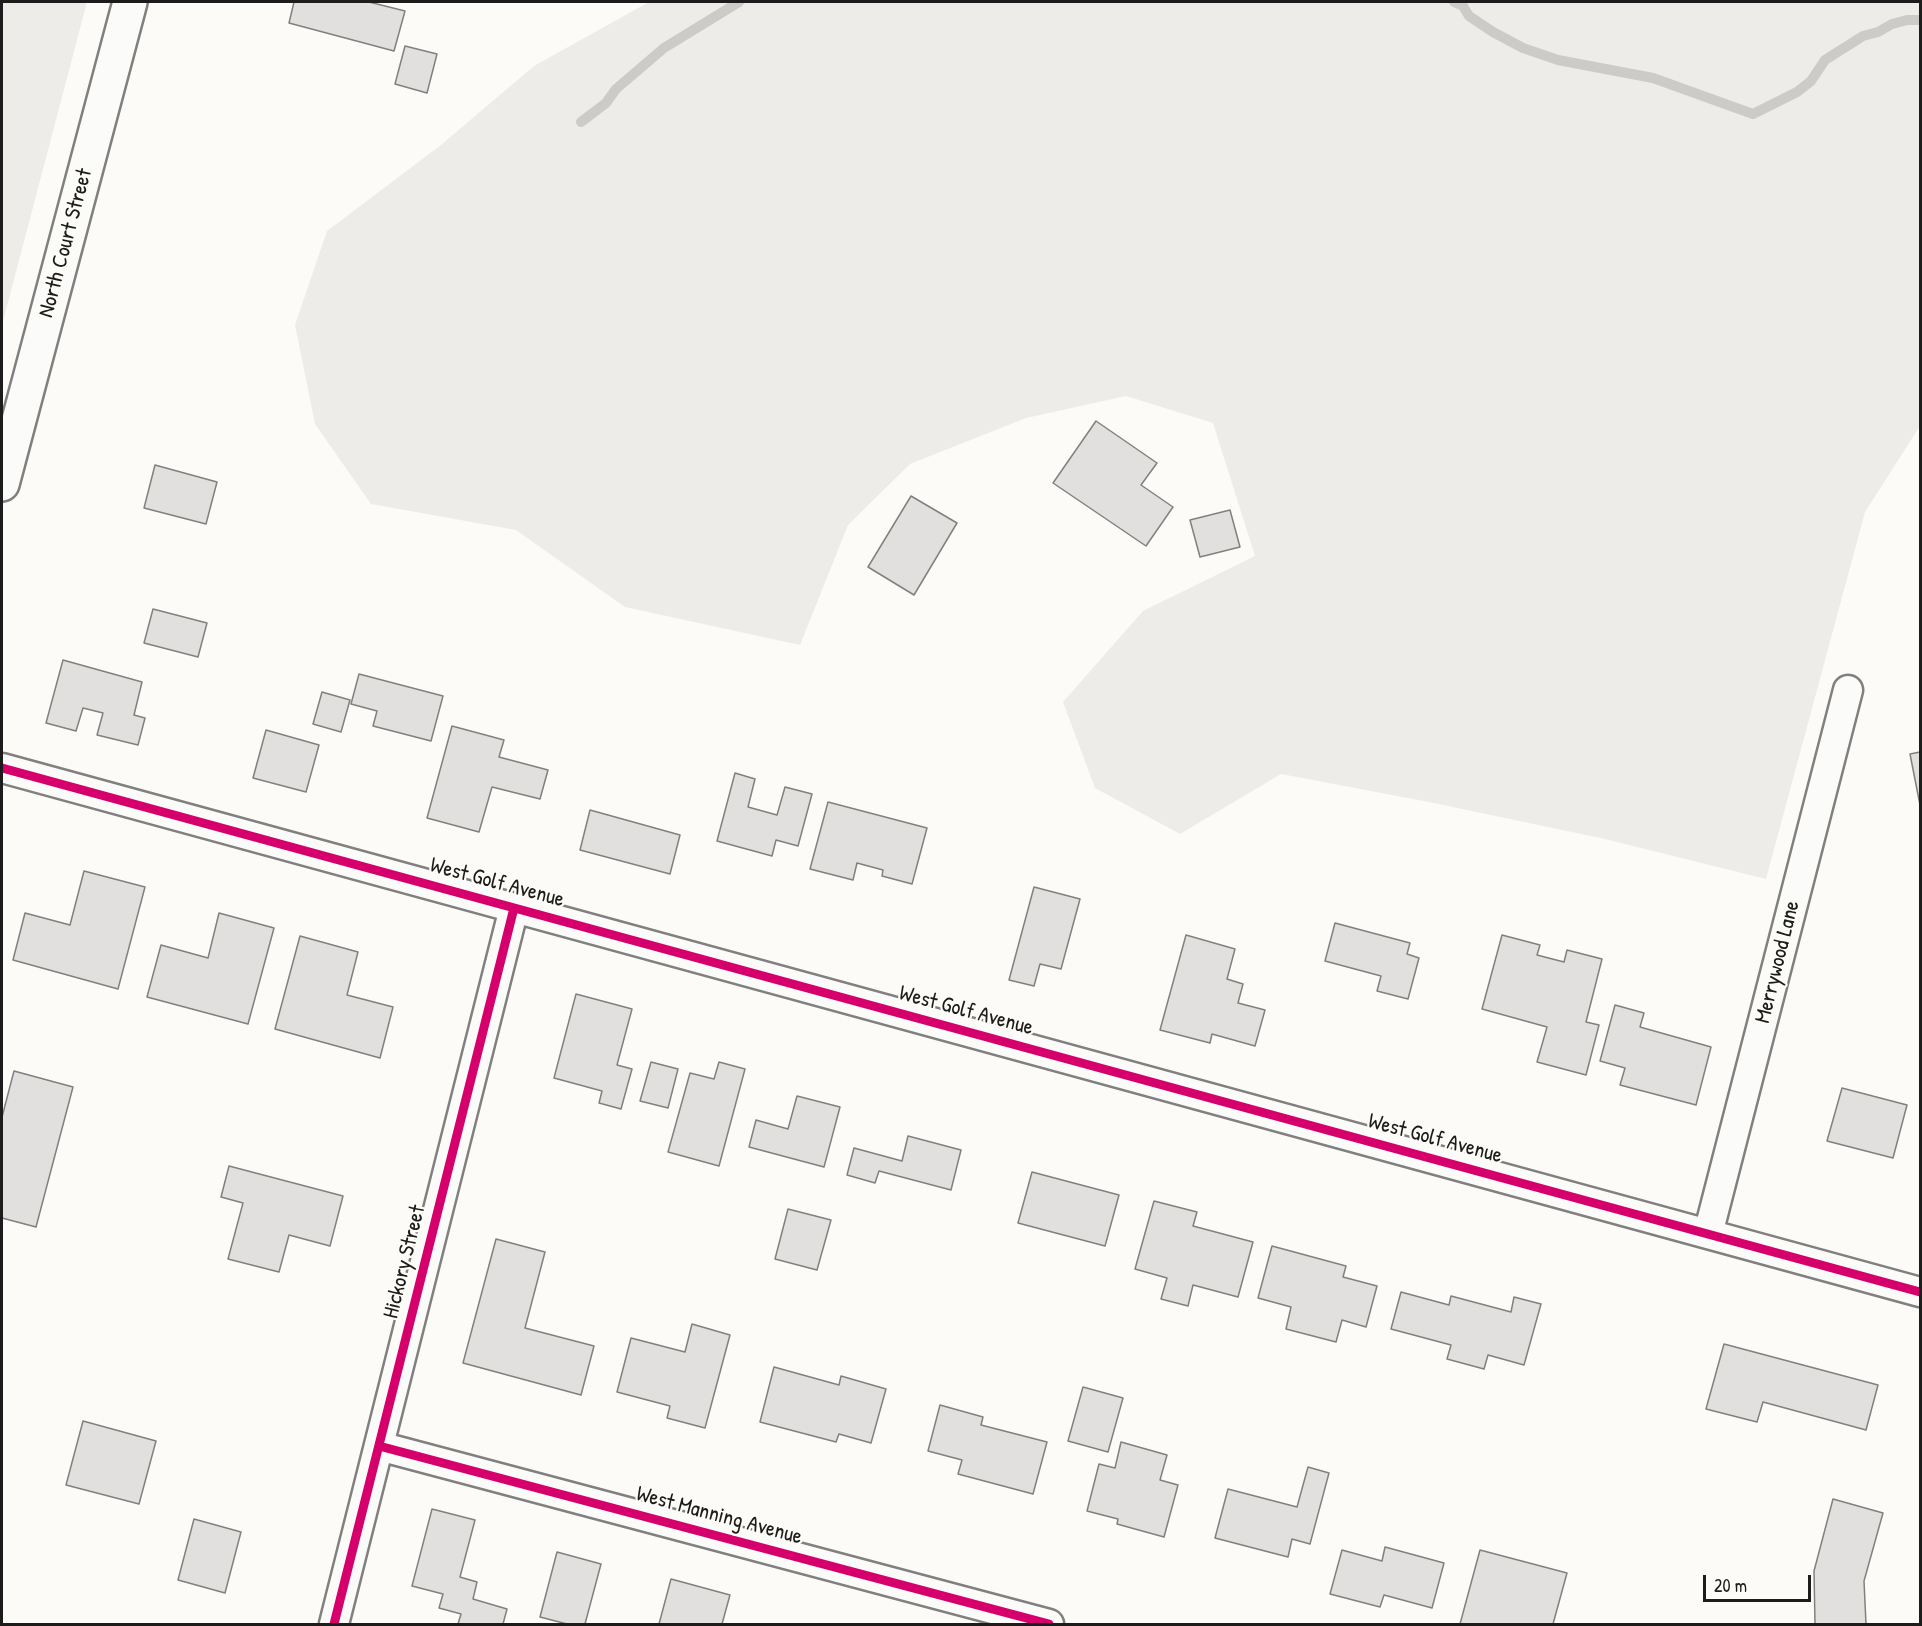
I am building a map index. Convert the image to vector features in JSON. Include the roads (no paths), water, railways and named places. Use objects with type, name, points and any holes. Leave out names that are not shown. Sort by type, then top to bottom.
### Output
[{"type":"main road","name":"North Court Street","points":[[2,484],[130,2]]},
{"type":"street","name":"Merrywood Lane","points":[[1708,1234],[1848,690]]},
{"type":"street","name":"West Golf Avenue","points":[[2,768],[1920,1292]]},
{"type":"street","name":"Hickory Street","points":[[334,1624],[514,908]]},
{"type":"street","name":"West Manning Avenue","points":[[379,1446],[1049,1624]]},
{"type":"waterway","points":[[581,122],[606,103],[616,89],[664,48],[739,2]]},
{"type":"waterway","points":[[1454,2],[1463,6],[1469,16],[1523,48],[1558,60],[1653,78],[1753,114],[1797,92],[1811,81],[1825,60],[1863,36],[1878,32],[1892,24],[1907,20],[1920,20]]}]
